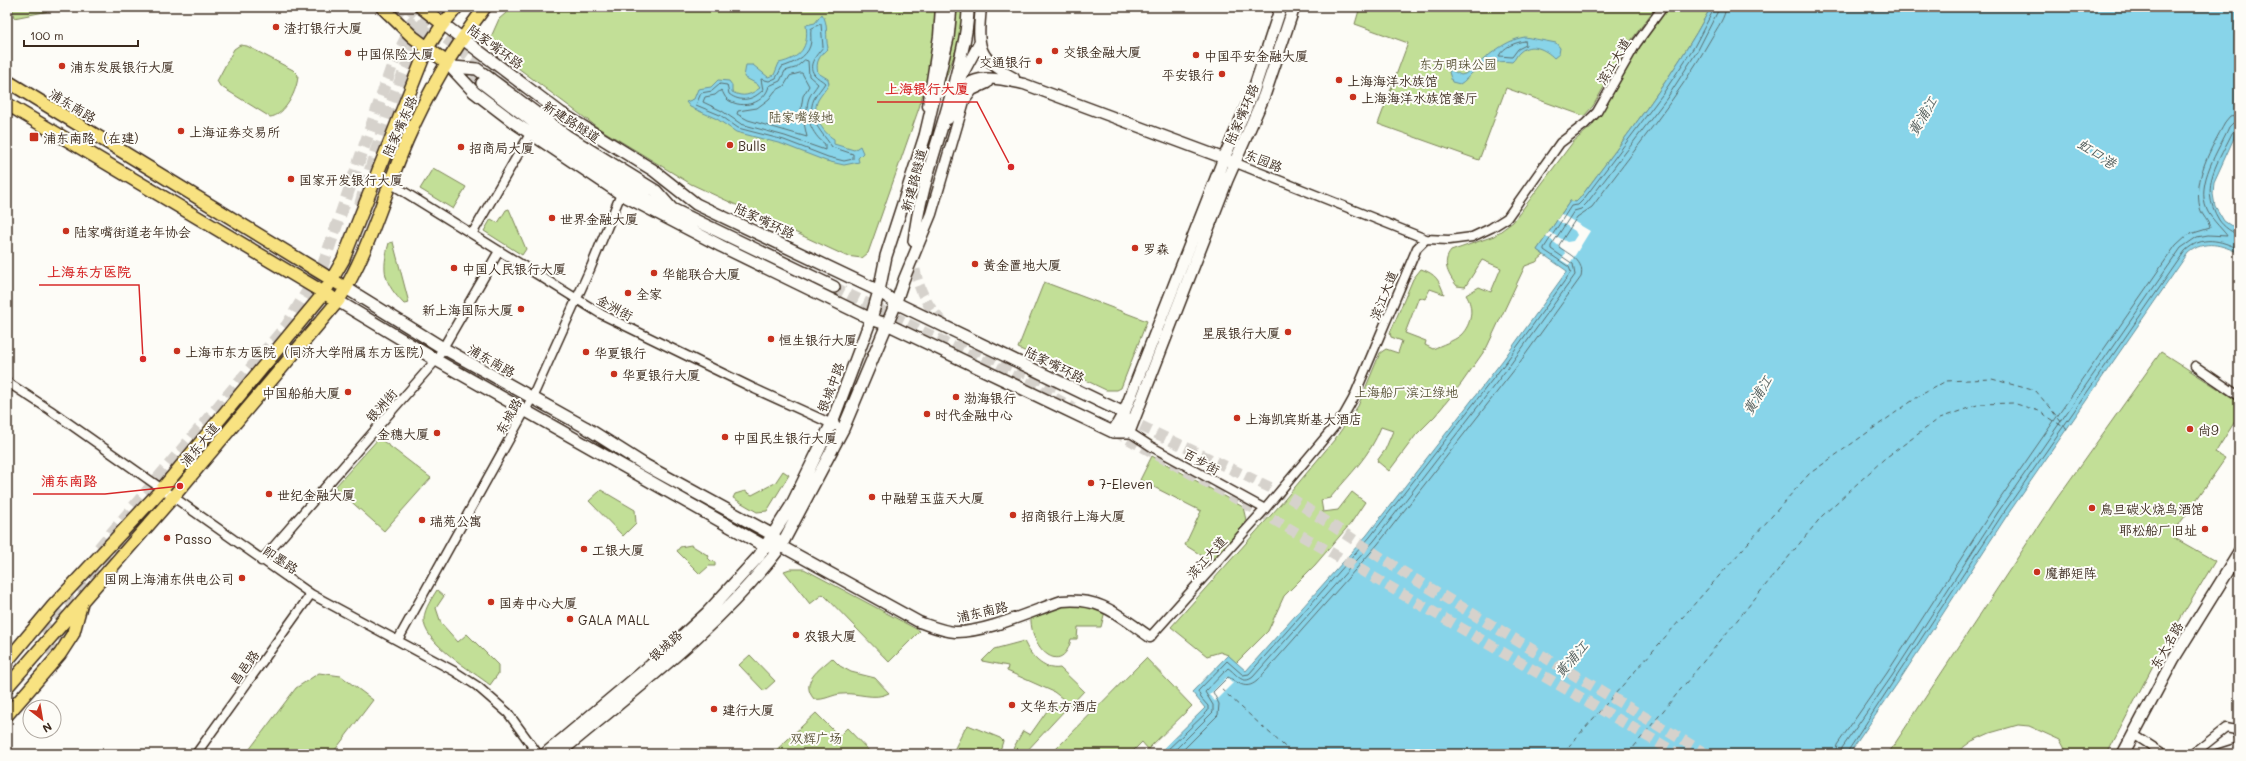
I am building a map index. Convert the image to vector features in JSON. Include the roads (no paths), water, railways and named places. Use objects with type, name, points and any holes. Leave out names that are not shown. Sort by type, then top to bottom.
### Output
[{"type":"main road","points":[[382,7],[398,24],[449,64],[474,92],[530,134],[621,194],[721,246],[871,319],[889,324],[1113,432],[1129,432],[1124,413]]},
{"type":"main road","name":"陆家嘴环路","points":[[421,7],[561,113],[653,170],[696,204],[879,291],[896,303],[1124,413]]},
{"type":"main road","name":"陆家嘴东路","points":[[332,280],[343,260],[427,48],[443,24],[457,7]]},
{"type":"main road","name":"陆家嘴东路","points":[[346,288],[357,267],[407,140],[434,81],[449,64],[462,38],[485,7]]},
{"type":"main road","name":"银城中路","points":[[766,547],[803,483],[831,425],[871,319],[879,291],[886,256],[925,136],[948,38],[951,7]]},
{"type":"main road","points":[[942,127],[954,91],[967,35],[968,7]]},
{"type":"main road","name":"陆家嘴环路","points":[[1113,432],[1124,413],[1224,158],[1253,92],[1282,7]]},
{"type":"main road","name":"陆家嘴环路","points":[[1129,432],[1264,96],[1294,7]]},
{"type":"main road","name":"新建路隧道","points":[[449,64],[477,69],[567,136],[656,191],[672,209]]},
{"type":"main road","name":"浦东南路","points":[[7,81],[443,348],[585,427],[644,465],[774,535],[781,546]]},
{"type":"main road","points":[[482,83],[527,119],[550,135],[721,246]]},
{"type":"main road","points":[[529,102],[582,140],[696,204]]},
{"type":"main road","name":"浦东南路","points":[[7,104],[436,360],[766,547]]},
{"type":"main road","name":"新建路隧道","points":[[914,241],[922,198],[942,127]]},
{"type":"main road","name":"新建路隧道","points":[[649,198],[834,287]]},
{"type":"main road","name":"浦东大道","points":[[7,661],[53,606],[162,489],[324,293],[332,280]]},
{"type":"main road","name":"浦东大道","points":[[7,687],[173,497],[338,302],[346,288]]},
{"type":"main road","points":[[766,547],[781,546],[843,429],[889,324],[896,303]]},
{"type":"main road","name":"银城路","points":[[558,754],[654,674],[714,619],[769,562],[781,546]]},
{"type":"main road","name":"银城路","points":[[545,754],[651,664],[707,613],[766,547]]},
{"type":"main road","name":"东大名路","points":[[2123,754],[2174,658],[2239,553]]},
{"type":"main road","points":[[7,715],[60,654],[74,634],[82,601]]},
{"type":"main road","points":[[7,703],[49,656]]},
{"type":"street","points":[[925,136],[941,7]]},
{"type":"street","points":[[981,7],[980,42],[984,57],[995,68],[1024,84]]},
{"type":"street","name":"滨江大道","points":[[1150,637],[1265,509],[1344,415],[1353,399],[1417,248],[1426,239],[1449,240],[1472,237],[1507,218],[1560,143],[1585,124],[1597,112],[1636,44],[1663,7]]},
{"type":"street","points":[[954,91],[980,42]]},
{"type":"street","points":[[942,127],[950,116],[961,91],[972,82],[994,78],[1024,84]]},
{"type":"street","points":[[896,303],[904,279],[931,214],[961,109],[967,95],[972,90],[984,84],[1024,84]]},
{"type":"street","name":"东园路","points":[[1024,84],[1224,158],[1426,239]]},
{"type":"street","points":[[472,234],[530,134]]},
{"type":"street","name":"金洲街","points":[[390,182],[577,300],[660,343],[831,425],[843,429]]},
{"type":"street","name":"东城路","points":[[398,640],[532,398],[577,300],[621,194]]},
{"type":"street","name":"银洲街","points":[[261,560],[436,360],[499,251]]},
{"type":"street","points":[[2195,366],[2239,396]]},
{"type":"street","name":"即墨路","points":[[7,382],[311,594],[454,671],[498,703],[517,724],[538,754]]},
{"type":"street","name":"百步街","points":[[1129,432],[1152,447],[1265,509]]},
{"type":"street","name":"浦东南路","points":[[781,546],[919,622],[937,629],[955,632],[973,630],[1062,601],[1074,600],[1097,603],[1108,608],[1150,637]]},
{"type":"street","name":"昌邑路","points":[[196,754],[311,594]]},
{"type":"street","points":[[2193,754],[2226,728],[2236,730],[2239,736]]},
{"type":"street","points":[[2133,734],[2164,754]]},
{"type":"street","points":[[2217,754],[2239,747]]},
{"type":"water","points":[[1711,7],[2239,7],[2239,127],[2214,182],[2213,194],[2215,206],[2224,221],[2239,231],[2239,253],[2220,246],[2207,245],[2201,246],[2188,253],[2006,517],[1899,681],[1849,754],[1158,754],[1205,708],[1192,692],[1228,655],[1246,671],[1367,535],[1503,360],[1567,271],[1537,250],[1570,201],[1576,202],[1580,198],[1649,105],[1682,57]]},
{"type":"water","points":[[822,14],[826,26],[828,48],[819,59],[817,69],[818,73],[828,79],[829,84],[816,105],[817,117],[825,132],[834,139],[834,144],[854,150],[860,146],[863,153],[858,158],[859,162],[844,165],[826,161],[782,144],[736,132],[717,119],[690,107],[686,102],[694,99],[698,89],[711,87],[718,80],[729,81],[732,85],[732,92],[740,95],[750,94],[760,88],[757,84],[744,77],[746,65],[753,65],[768,77],[774,75],[779,63],[793,58],[802,50],[806,40],[806,25],[815,23]]},
{"type":"water","points":[[1525,37],[1556,43],[1560,48],[1559,54],[1554,58],[1538,48],[1529,47],[1520,52],[1512,62],[1490,63],[1480,67],[1460,84],[1452,82],[1449,72],[1451,70],[1461,75],[1465,74],[1486,57],[1509,42]]},
{"type":"tunnel","points":[[395,7],[437,48]]},
{"type":"tunnel","points":[[408,7],[441,35],[522,96]]},
{"type":"tunnel","points":[[99,548],[287,325],[323,265],[393,63],[422,7]]},
{"type":"tunnel","points":[[360,205],[383,129],[401,79],[423,30],[436,7]]},
{"type":"tunnel","points":[[459,65],[482,83]]},
{"type":"tunnel","points":[[913,253],[918,281],[929,305],[944,324],[964,340],[986,354],[1059,388]]},
{"type":"tunnel","points":[[834,287],[1035,387],[1073,408]]},
{"type":"tunnel","points":[[262,377],[300,333],[310,316]]},
{"type":"tunnel","points":[[1126,419],[1286,495],[1403,572],[1706,754]]},
{"type":"tunnel","points":[[1114,431],[1266,515],[1678,754]]},
{"type":"tunnel","points":[[45,635],[155,504]]},
{"type":"tunnel","points":[[49,656],[74,623]]},
{"type":"place","name":"渣打银行大厦","points":[[276,27]]},
{"type":"place","name":"交银金融大厦","points":[[1055,51]]},
{"type":"place","name":"中国保险大厦","points":[[348,53]]},
{"type":"place","name":"中国平安金融大厦","points":[[1196,55]]},
{"type":"place","name":"交通银行","points":[[1039,61]]},
{"type":"place","name":"浦东发展银行大厦","points":[[62,66]]},
{"type":"place","name":"平安银行","points":[[1222,74]]},
{"type":"place","name":"上海海洋水族馆","points":[[1339,80]]},
{"type":"place","name":"上海海洋水族馆餐厅","points":[[1353,97]]},
{"type":"place","name":"上海证券交易所","points":[[181,131]]},
{"type":"place","name":"浦东南路（在建）","points":[[34,137]]},
{"type":"place","name":"Bulls","points":[[730,145]]},
{"type":"place","name":"招商局大厦","points":[[461,147]]},
{"type":"place","name":"上海银行大厦","points":[[1011,167]]},
{"type":"place","name":"国家开发银行大厦","points":[[291,179]]},
{"type":"place","name":"世界金融大厦","points":[[552,218]]},
{"type":"place","name":"陆家嘴街道老年协会","points":[[66,231]]},
{"type":"place","name":"罗森","points":[[1135,248]]},
{"type":"place","name":"黄金置地大厦","points":[[975,264]]},
{"type":"place","name":"中国人民银行大厦","points":[[454,268]]},
{"type":"place","name":"华能联合大厦","points":[[654,273]]},
{"type":"place","name":"全家","points":[[628,293]]},
{"type":"place","name":"新上海国际大厦","points":[[521,309]]},
{"type":"place","name":"星展银行大厦","points":[[1288,332]]},
{"type":"place","name":"恒生银行大厦","points":[[771,339]]},
{"type":"place","name":"上海市东方医院（同济大学附属东方医院）","points":[[177,351]]},
{"type":"place","name":"华夏银行","points":[[586,352]]},
{"type":"place","name":"上海东方医院","points":[[143,359]]},
{"type":"place","name":"华夏银行大厦","points":[[614,374]]},
{"type":"place","name":"中国船舶大厦","points":[[348,392]]},
{"type":"place","name":"渤海银行","points":[[956,397]]},
{"type":"place","name":"时代金融中心","points":[[927,414]]},
{"type":"place","name":"上海凯宾斯基大酒店","points":[[1237,418]]},
{"type":"place","name":"尚9","points":[[2190,429]]},
{"type":"place","name":"金穗大厦","points":[[437,433]]},
{"type":"place","name":"中国民生银行大厦","points":[[725,437]]},
{"type":"place","name":"7-Eleven","points":[[1091,483]]},
{"type":"place","name":"浦东南路","points":[[180,486]]},
{"type":"place","name":"世纪金融大厦","points":[[269,494]]},
{"type":"place","name":"中融碧玉蓝天大厦","points":[[872,497]]},
{"type":"place","name":"鳥旦碳火烧鸟酒馆","points":[[2092,508]]},
{"type":"place","name":"招商银行上海大厦","points":[[1013,515]]},
{"type":"place","name":"瑞苑公寓","points":[[422,520]]},
{"type":"place","name":"耶松船厂旧址","points":[[2205,529]]},
{"type":"place","name":"Passo","points":[[167,538]]},
{"type":"place","name":"工银大厦","points":[[584,549]]},
{"type":"place","name":"魔都矩阵","points":[[2037,572]]},
{"type":"place","name":"国网上海浦东供电公司","points":[[242,578]]},
{"type":"place","name":"国寿中心大厦","points":[[491,602]]},
{"type":"place","name":"GALA MALL","points":[[570,619]]},
{"type":"place","name":"农银大厦","points":[[796,635]]},
{"type":"place","name":"文华东方酒店","points":[[1012,705]]},
{"type":"place","name":"建行大厦","points":[[714,709]]},
{"type":"park label","name":"东方明珠公园","points":[[1458,63]]},
{"type":"park label","name":"陆家嘴绿地","points":[[801,116]]},
{"type":"park label","name":"上海船厂滨江绿地","points":[[1406,391]]},
{"type":"park label","name":"双辉广场","points":[[816,737]]},
{"type":"water label","name":"黄浦江","points":[[1922,116]]},
{"type":"water label","name":"虹口港","points":[[2097,153]]},
{"type":"water label","name":"黄浦江","points":[[1757,395]]},
{"type":"water label","name":"黄浦江","points":[[1571,659]]}]
